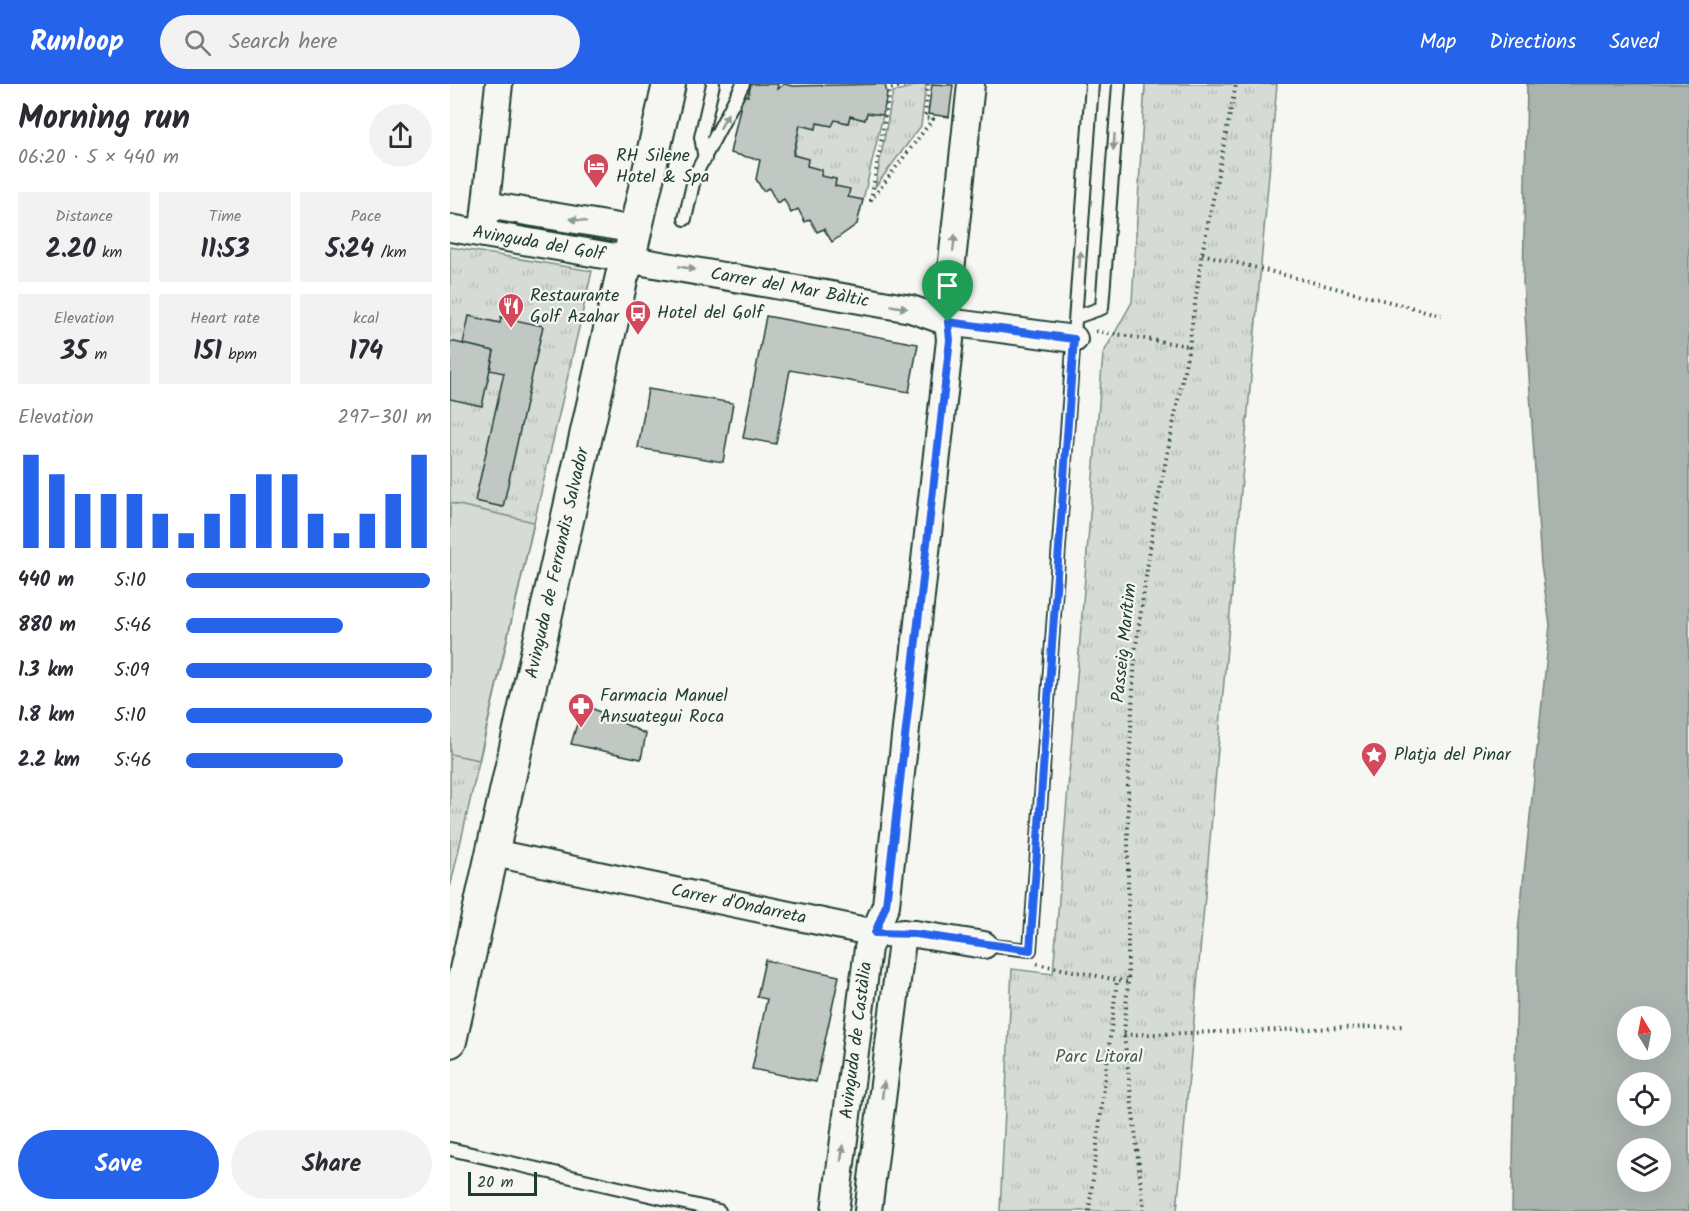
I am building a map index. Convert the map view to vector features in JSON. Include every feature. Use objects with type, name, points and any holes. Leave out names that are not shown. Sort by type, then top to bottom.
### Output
[{"type":"street","points":[[483,233],[499,84]]},
{"type":"street","name":"Avinguda de Ferrandis Salvador","points":[[450,1041],[622,276],[632,244],[669,84]]},
{"type":"street","name":"Avinguda de Castàlia","points":[[835,1211],[868,948],[886,905],[950,340],[947,308],[971,84]]},
{"type":"street","name":"Avinguda del Golf","points":[[486,205],[632,244]]},
{"type":"street","name":"Avinguda del Golf","points":[[450,228],[483,233],[632,244]]},
{"type":"street","name":"Carrer del Mar Bàltic","points":[[632,244],[910,309],[948,322],[1075,328]]},
{"type":"street","name":"Carrer d'Ondarreta","points":[[494,853],[875,933],[903,933],[984,945]]},
{"type":"street","name":"Avinguda de Castàlia","points":[[868,1211],[903,933]]},
{"type":"lane","points":[[705,159],[701,137],[713,84]]},
{"type":"lane","points":[[685,219],[695,175],[743,84]]},
{"type":"lane","points":[[984,945],[1030,950],[1092,84]]},
{"type":"lane","points":[[1075,328],[1102,308],[1119,84]]},
{"type":"lane","points":[[450,1149],[719,1211]]},
{"type":"path","points":[[910,84],[890,89],[870,200],[933,119],[924,118],[928,84]]},
{"type":"path","name":"Passeig Marítim","points":[[1144,1211],[1124,1035],[1128,982],[1128,786],[1135,653],[1155,514],[1189,346],[1202,254],[1236,84]]},
{"type":"path","points":[[1202,254],[1441,315]]},
{"type":"path","points":[[1029,963],[1128,982]]},
{"type":"path","points":[[1089,1211],[1117,980]]},
{"type":"path","points":[[1124,1035],[1404,1026]]},
{"type":"green space","points":[[926,84],[921,126],[875,187],[893,92]]},
{"type":"green space","name":"Parc Litoral","points":[[1145,84],[1277,84],[1177,1211],[1000,1211],[1012,969],[1053,974],[1103,354],[1132,302]]},
{"type":"green space","points":[[867,113],[883,115],[863,200],[848,197],[849,189],[835,186],[836,179],[821,176],[822,170],[807,166],[808,159],[794,155],[800,125],[817,123],[831,126],[835,120],[848,123],[850,116],[865,120]]},
{"type":"green space","points":[[450,247],[592,271],[450,888]]},
{"type":"green space","points":[[450,503],[534,522],[479,760],[450,754]]},
{"type":"shaded area","points":[[1527,84],[1689,84],[1689,1211],[1512,1211],[1518,931],[1550,625],[1541,565],[1523,282]]},
{"type":"building","points":[[751,84],[778,84],[777,89],[784,84],[793,86],[885,84],[887,94],[883,115],[867,113],[865,120],[850,116],[848,123],[835,120],[832,126],[817,123],[816,129],[800,125],[793,155],[808,159],[807,166],[822,170],[821,176],[836,179],[835,186],[850,189],[848,197],[863,200],[857,224],[832,242],[824,229],[817,232],[810,219],[805,222],[798,209],[791,213],[784,199],[777,203],[769,188],[763,191],[756,179],[760,160],[730,153],[743,95],[748,96]]},
{"type":"building","points":[[932,84],[953,85],[949,117],[928,114]]},
{"type":"building","points":[[469,316],[500,323],[501,317],[543,326],[503,507],[475,501],[504,373],[490,370],[494,351],[463,344]]},
{"type":"building","points":[[766,316],[918,344],[909,392],[790,370],[776,444],[743,438]]},
{"type":"building","points":[[450,341],[494,351],[482,406],[450,399]]},
{"type":"building","points":[[648,389],[733,403],[723,462],[638,448]]},
{"type":"building","points":[[583,704],[646,734],[641,759],[571,744]]},
{"type":"building","points":[[765,960],[839,976],[816,1082],[752,1069],[767,999],[757,997]]},
{"type":"place","name":"RH Silene Hotel & Spa","points":[[596,189]]},
{"type":"place","name":"Restaurante Golf Azahar","points":[[511,329]]},
{"type":"place","name":"Hotel del Golf","points":[[638,336]]},
{"type":"place","name":"Farmacia Manuel Ansuategui Roca","points":[[581,729]]},
{"type":"place","name":"Platja del Pinar","points":[[1374,778]]},
{"type":"route","points":[[948,322],[1074,339],[1030,950],[915,934],[875,933],[886,905],[950,340],[948,322]]}]
